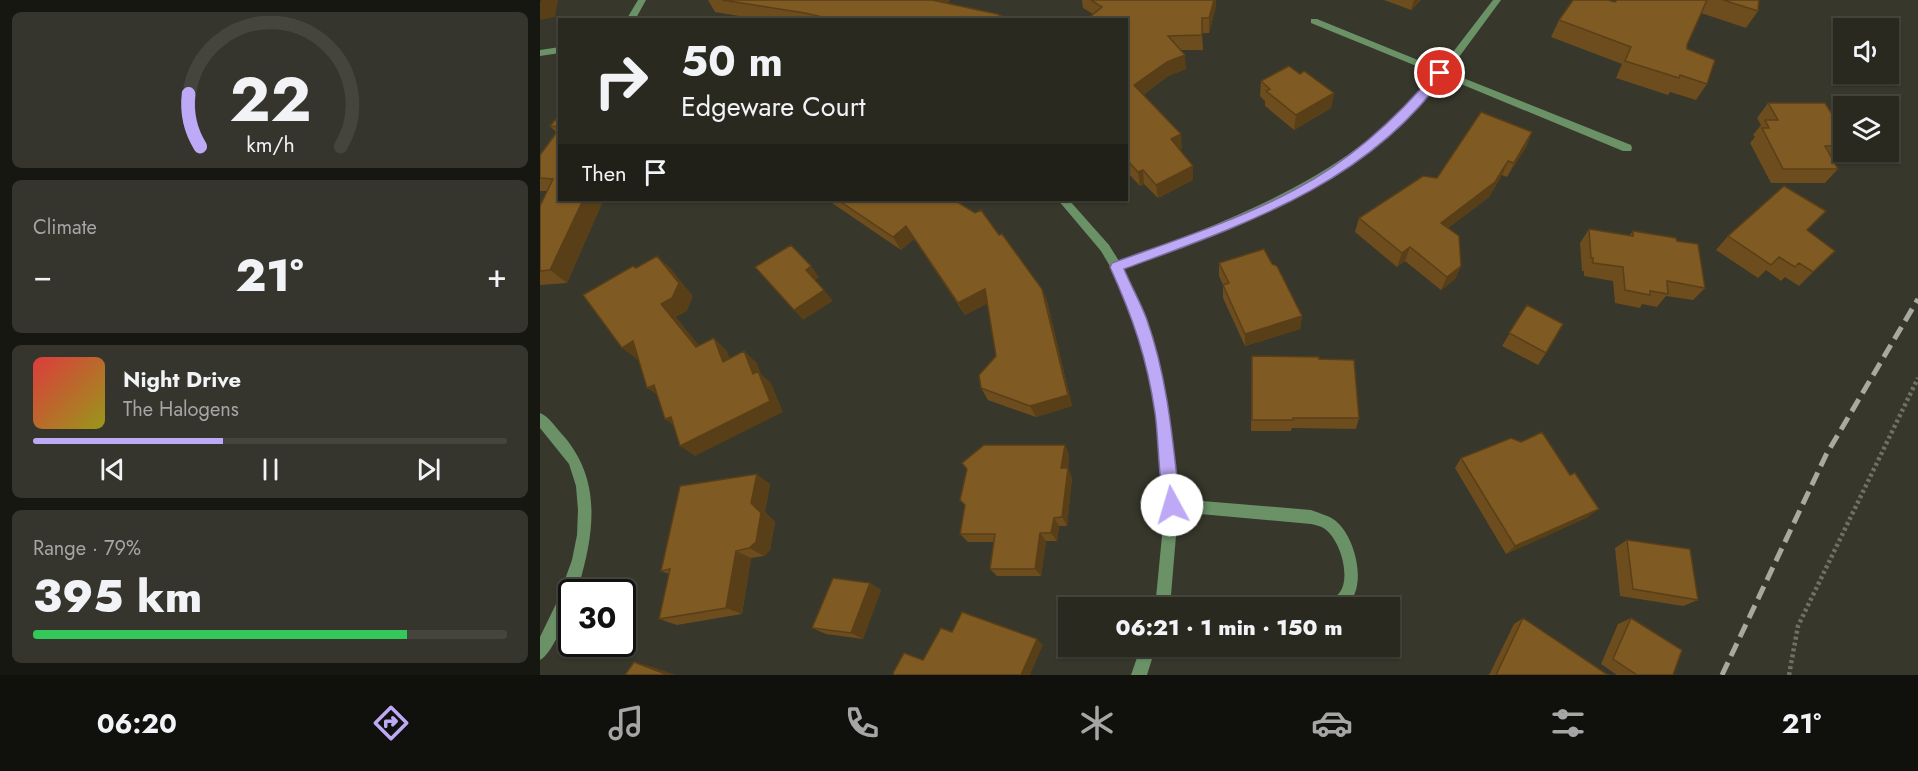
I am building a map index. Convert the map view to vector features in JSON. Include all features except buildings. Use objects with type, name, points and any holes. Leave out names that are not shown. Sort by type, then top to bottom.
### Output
[{"type":"street","points":[[631,18],[642,0]]},
{"type":"street","points":[[1116,267],[1244,220],[1299,193],[1338,169],[1372,143],[1415,104],[1497,0]]},
{"type":"street","points":[[1314,21],[1627,148]]},
{"type":"street","points":[[540,54],[558,50]]},
{"type":"street","points":[[1064,201],[1105,248],[1116,267],[1140,318],[1151,357],[1162,414],[1172,505],[1164,597]]},
{"type":"street","points":[[540,419],[574,461],[584,510],[583,532],[574,582],[558,620],[540,652]]},
{"type":"street","points":[[1172,505],[1311,517],[1330,524],[1343,544],[1351,564],[1350,586],[1346,597]]},
{"type":"street","points":[[1139,675],[1145,657]]},
{"type":"path","points":[[1789,675],[1798,626],[1918,378]]},
{"type":"railway","points":[[1722,675],[1826,455],[1918,299]]},
{"type":"route","points":[[1172,505],[1162,414],[1151,357],[1140,318],[1116,267],[1244,220],[1299,193],[1338,169],[1372,143],[1415,104],[1440,73]]}]
